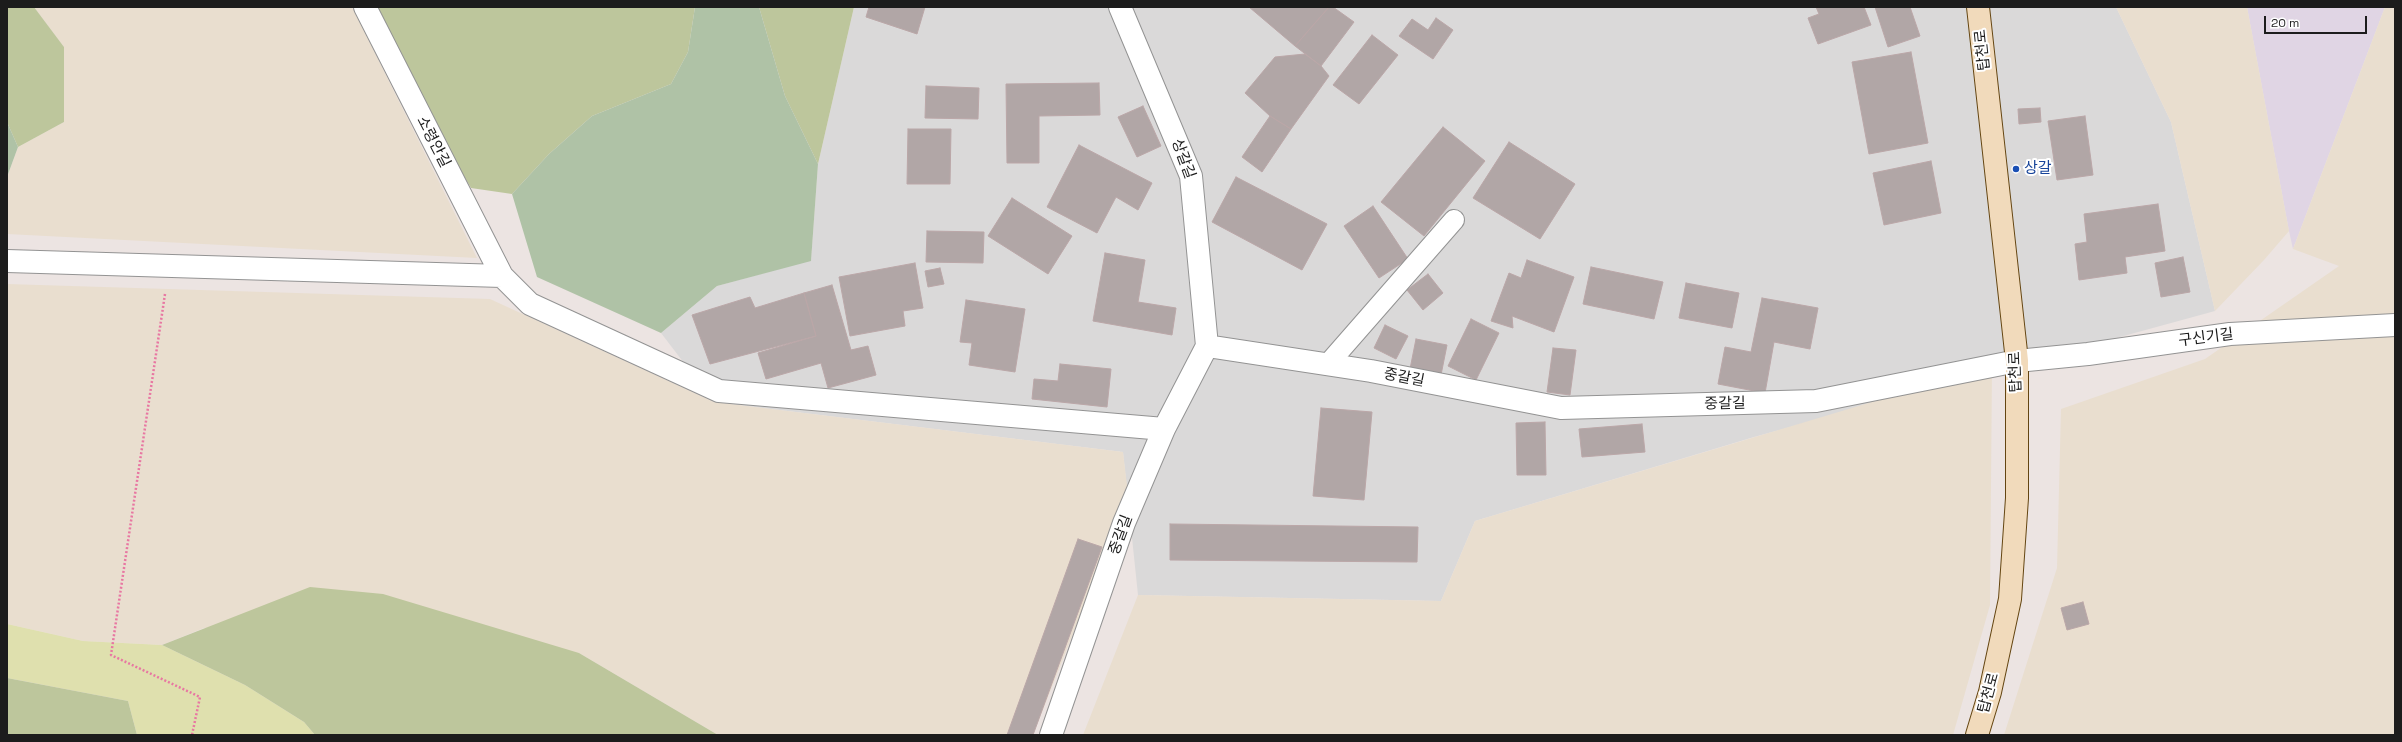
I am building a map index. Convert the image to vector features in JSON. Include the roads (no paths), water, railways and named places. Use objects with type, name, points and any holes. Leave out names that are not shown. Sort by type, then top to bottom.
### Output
[{"type":"main road","name":"탑천로","points":[[1977,735],[1990,692],[2010,599],[2017,498],[2017,361],[1978,7]]},
{"type":"street","name":"소령안길","points":[[365,7],[502,276],[530,304],[719,391],[1164,429]]},
{"type":"street","name":"상갈길","points":[[1120,7],[1192,176],[1207,346]]},
{"type":"street","points":[[7,261],[502,276]]},
{"type":"street","name":"구신기길","points":[[2017,361],[2088,354],[2230,334],[2395,325]]},
{"type":"street","name":"중갈길","points":[[1051,735],[1124,523],[1164,429],[1207,346],[1328,364],[1561,408],[1816,401],[2017,361]]},
{"type":"lane","points":[[1328,364],[1454,220]]},
{"type":"place","name":"상갈","points":[[2016,169]]}]
